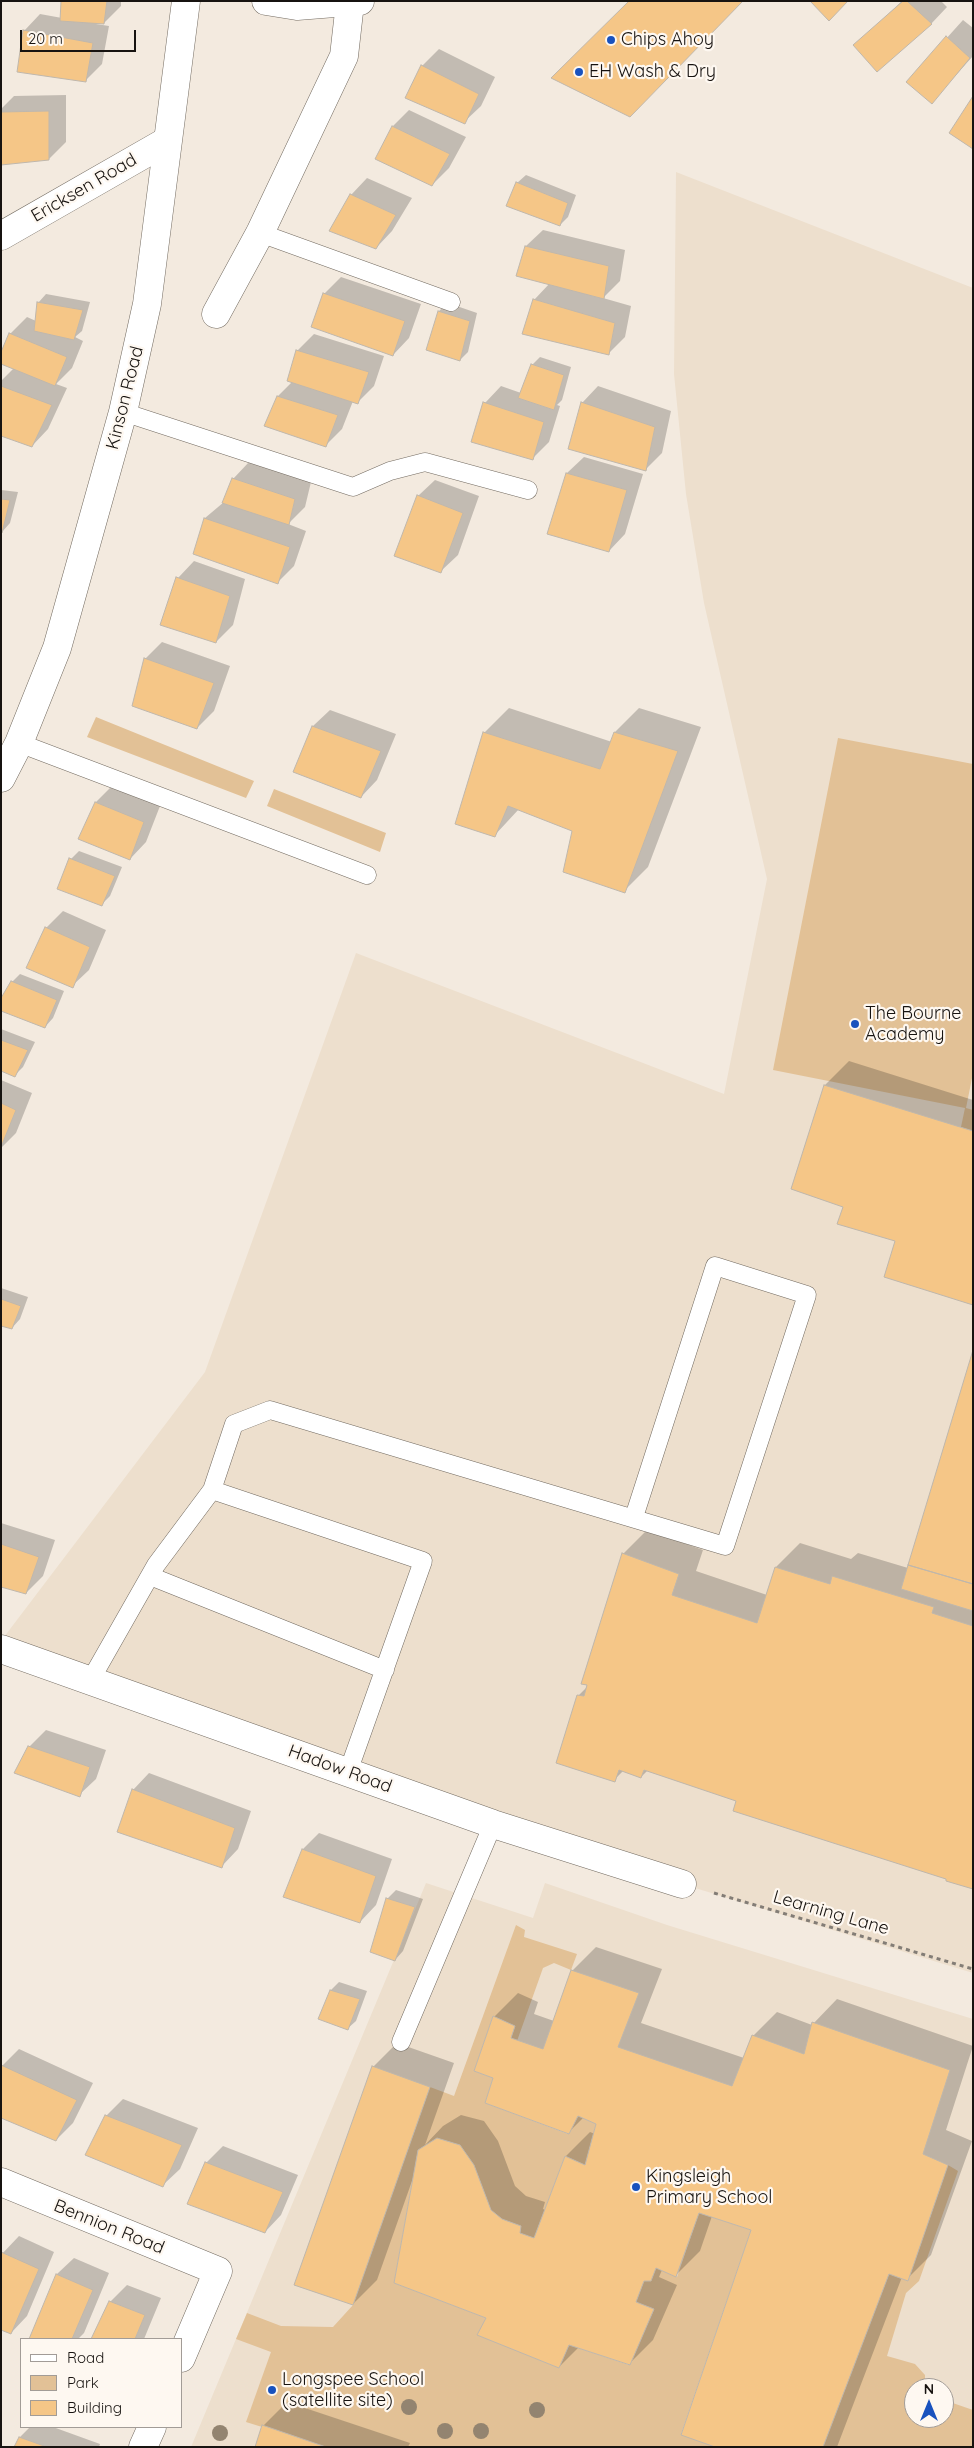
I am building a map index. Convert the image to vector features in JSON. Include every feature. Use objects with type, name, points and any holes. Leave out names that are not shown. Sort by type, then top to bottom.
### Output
[{"type":"street","name":"Kinson Road","points":[[1,778],[19,743],[57,648],[123,412],[147,304],[186,1]]},
{"type":"street","points":[[216,314],[260,233],[344,56],[355,2],[298,6],[266,1]]},
{"type":"street","name":"Ericksen Road","points":[[1,236],[167,141]]},
{"type":"street","name":"Hadow Road","points":[[1,1649],[493,1824],[682,1884]]},
{"type":"street","name":"Bennion Road","points":[[1,2182],[218,2271],[182,2356]]},
{"type":"street","points":[[143,2447],[152,2428]]},
{"type":"lane","points":[[260,233],[450,302]]},
{"type":"lane","points":[[123,412],[353,487],[390,472],[425,462],[528,490]]},
{"type":"lane","points":[[19,743],[367,875]]},
{"type":"lane","points":[[90,1681],[150,1576],[212,1490],[234,1424],[270,1410],[634,1517],[725,1546],[807,1295],[715,1266],[634,1517]]},
{"type":"lane","points":[[212,1490],[423,1561],[348,1772]]},
{"type":"lane","points":[[150,1576],[385,1670]]},
{"type":"lane","points":[[401,2042],[493,1824]]},
{"type":"path","name":"Learning Lane","points":[[682,1884],[973,1969]]},
{"type":"shaded area","name":"The Bourne Academy","points":[[676,172],[973,288],[973,1973],[682,1884],[1,1641],[205,1372],[356,953],[724,1094],[767,879],[704,603],[686,494],[674,374]]},
{"type":"shaded area","name":"Kingsleigh Primary School","points":[[426,1883],[533,1918],[545,1883],[667,1925],[973,2019],[973,2447],[191,2447]]},
{"type":"green space","points":[[96,717],[254,781],[246,798],[87,737]]},
{"type":"green space","points":[[838,738],[973,764],[973,1073],[966,1108],[973,1110],[973,1131],[961,1127],[965,1108],[773,1070]]},
{"type":"green space","points":[[274,789],[386,833],[380,852],[267,806]]},
{"type":"green space","points":[[516,1925],[525,1930],[524,1937],[577,1954],[571,1970],[554,1963],[543,1968],[517,2041],[511,2038],[515,2026],[493,2016],[474,2071],[493,2078],[485,2103],[568,2134],[578,2116],[596,2124],[585,2165],[565,2156],[534,2238],[520,2233],[521,2226],[502,2219],[491,2210],[474,2165],[460,2145],[437,2138],[418,2150],[394,2283],[486,2318],[478,2335],[559,2368],[569,2345],[629,2365],[654,2310],[636,2302],[644,2281],[651,2281],[656,2268],[677,2277],[699,2213],[751,2230],[681,2434],[715,2447],[326,2447],[246,2422],[271,2352],[236,2339],[247,2313],[281,2326],[333,2327],[353,2305],[430,2087],[454,2096]]},
{"type":"green space","points":[[948,2165],[958,2171],[919,2281],[906,2293],[887,2356],[915,2364],[925,2375],[925,2378],[904,2378],[904,2428],[954,2428],[954,2403],[973,2410],[973,2447],[823,2447],[889,2274],[908,2281]]},
{"type":"building","points":[[61,1],[107,1],[104,24],[60,21]]},
{"type":"building","points":[[629,1],[743,1],[630,117],[551,78]]},
{"type":"building","points":[[810,1],[848,1],[829,21]]},
{"type":"building","points":[[903,1],[907,1],[932,24],[877,72],[853,45]]},
{"type":"building","points":[[23,30],[93,43],[86,82],[17,72]]},
{"type":"building","points":[[946,36],[970,58],[932,104],[906,82]]},
{"type":"building","points":[[421,65],[479,94],[465,124],[405,98]]},
{"type":"building","points":[[973,96],[973,149],[949,133]]},
{"type":"building","points":[[49,111],[49,160],[1,165],[1,112]]},
{"type":"building","points":[[392,126],[450,154],[432,186],[375,159]]},
{"type":"building","points":[[516,182],[568,203],[560,226],[506,206]]},
{"type":"building","points":[[350,194],[396,215],[376,249],[329,231]]},
{"type":"building","points":[[525,246],[609,266],[604,299],[516,276]]},
{"type":"building","points":[[323,293],[405,321],[393,356],[311,327]]},
{"type":"building","points":[[533,299],[615,323],[609,355],[522,334]]},
{"type":"building","points":[[37,302],[83,310],[74,340],[34,331]]},
{"type":"building","points":[[438,311],[470,321],[460,361],[426,350]]},
{"type":"building","points":[[9,333],[67,357],[55,386],[1,364],[1,352]]},
{"type":"building","points":[[296,350],[369,372],[358,404],[287,381]]},
{"type":"building","points":[[531,364],[564,375],[554,410],[518,398]]},
{"type":"building","points":[[1,386],[52,405],[32,447],[1,436]]},
{"type":"building","points":[[277,396],[338,415],[326,447],[264,426]]},
{"type":"building","points":[[483,402],[544,422],[533,460],[471,442]]},
{"type":"building","points":[[581,402],[655,427],[646,471],[568,449]]},
{"type":"building","points":[[566,473],[627,490],[609,552],[547,534]]},
{"type":"building","points":[[232,478],[295,499],[289,525],[222,503]]},
{"type":"building","points":[[417,495],[463,513],[441,573],[394,556]]},
{"type":"building","points":[[1,499],[10,500],[2,533],[1,533]]},
{"type":"building","points":[[204,518],[290,547],[278,584],[193,554]]},
{"type":"building","points":[[176,577],[230,596],[216,643],[160,625]]},
{"type":"building","points":[[144,658],[214,683],[197,729],[132,706]]},
{"type":"building","points":[[312,726],[381,751],[361,798],[293,772]]},
{"type":"building","points":[[483,732],[600,769],[614,732],[678,751],[625,893],[563,872],[572,831],[508,806],[495,837],[455,824]]},
{"type":"building","points":[[95,802],[144,822],[130,860],[78,839]]},
{"type":"building","points":[[69,858],[115,876],[102,906],[57,889]]},
{"type":"building","points":[[45,927],[90,947],[73,988],[26,968]]},
{"type":"building","points":[[11,981],[57,1000],[45,1028],[1,1011],[1,998]]},
{"type":"building","points":[[1,1040],[28,1050],[15,1077],[1,1071]]},
{"type":"building","points":[[824,1085],[973,1131],[973,1305],[884,1277],[895,1241],[837,1224],[843,1207],[791,1189]]},
{"type":"building","points":[[1,1103],[16,1110],[1,1147]]},
{"type":"building","points":[[1,1299],[21,1306],[12,1329],[1,1326]]},
{"type":"building","points":[[973,1350],[973,1584],[908,1565]]},
{"type":"building","points":[[1,1544],[39,1557],[26,1594],[1,1587]]},
{"type":"building","points":[[622,1553],[679,1574],[672,1595],[757,1623],[775,1567],[830,1584],[832,1576],[934,1607],[932,1613],[973,1626],[973,1889],[733,1811],[736,1801],[644,1770],[641,1778],[619,1770],[615,1782],[556,1763],[577,1695],[584,1696],[587,1685],[581,1684]]},
{"type":"building","points":[[908,1565],[973,1584],[973,1611],[901,1589]]},
{"type":"building","points":[[28,1746],[90,1767],[80,1797],[14,1773]]},
{"type":"building","points":[[132,1789],[235,1828],[222,1868],[117,1832]]},
{"type":"building","points":[[302,1849],[376,1876],[360,1923],[283,1897]]},
{"type":"building","points":[[386,1898],[415,1907],[395,1961],[370,1952]]},
{"type":"building","points":[[571,1970],[639,1993],[618,2047],[732,2086],[752,2035],[804,2054],[812,2022],[950,2070],[923,2154],[948,2165],[908,2281],[889,2274],[823,2447],[715,2447],[681,2435],[751,2230],[699,2213],[676,2277],[656,2268],[651,2281],[644,2281],[636,2302],[654,2309],[630,2365],[569,2345],[559,2368],[477,2335],[486,2318],[394,2283],[418,2150],[437,2138],[460,2145],[474,2165],[491,2210],[502,2219],[521,2226],[520,2233],[534,2238],[565,2156],[585,2165],[596,2124],[578,2116],[569,2134],[485,2103],[493,2078],[474,2071],[493,2016],[515,2026],[511,2038],[543,2049]]},
{"type":"building","points":[[330,1990],[360,1999],[348,2030],[318,2019]]},
{"type":"building","points":[[1,2065],[77,2100],[56,2141],[1,2118]]},
{"type":"building","points":[[372,2066],[430,2087],[353,2305],[294,2285]]},
{"type":"building","points":[[105,2115],[182,2145],[163,2187],[85,2155]]},
{"type":"building","points":[[205,2162],[283,2192],[265,2233],[187,2204]]},
{"type":"building","points":[[1,2252],[39,2269],[11,2334],[1,2330]]},
{"type":"building","points":[[56,2274],[93,2290],[72,2338],[29,2338]]},
{"type":"building","points":[[109,2301],[145,2315],[135,2338],[91,2338]]},
{"type":"building","points":[[262,2425],[326,2447],[255,2447]]},
{"type":"building","points":[[19,2437],[47,2447],[14,2447]]},
{"type":"place","name":"Chips Ahoy","points":[[611,40]]},
{"type":"place","name":"EH Wash & Dry","points":[[579,72]]},
{"type":"place","name":"The Bourne Academy","points":[[855,1024]]},
{"type":"place","name":"Kingsleigh Primary School","points":[[636,2187]]},
{"type":"place","name":"Longspee School (satellite site)","points":[[272,2390]]}]
